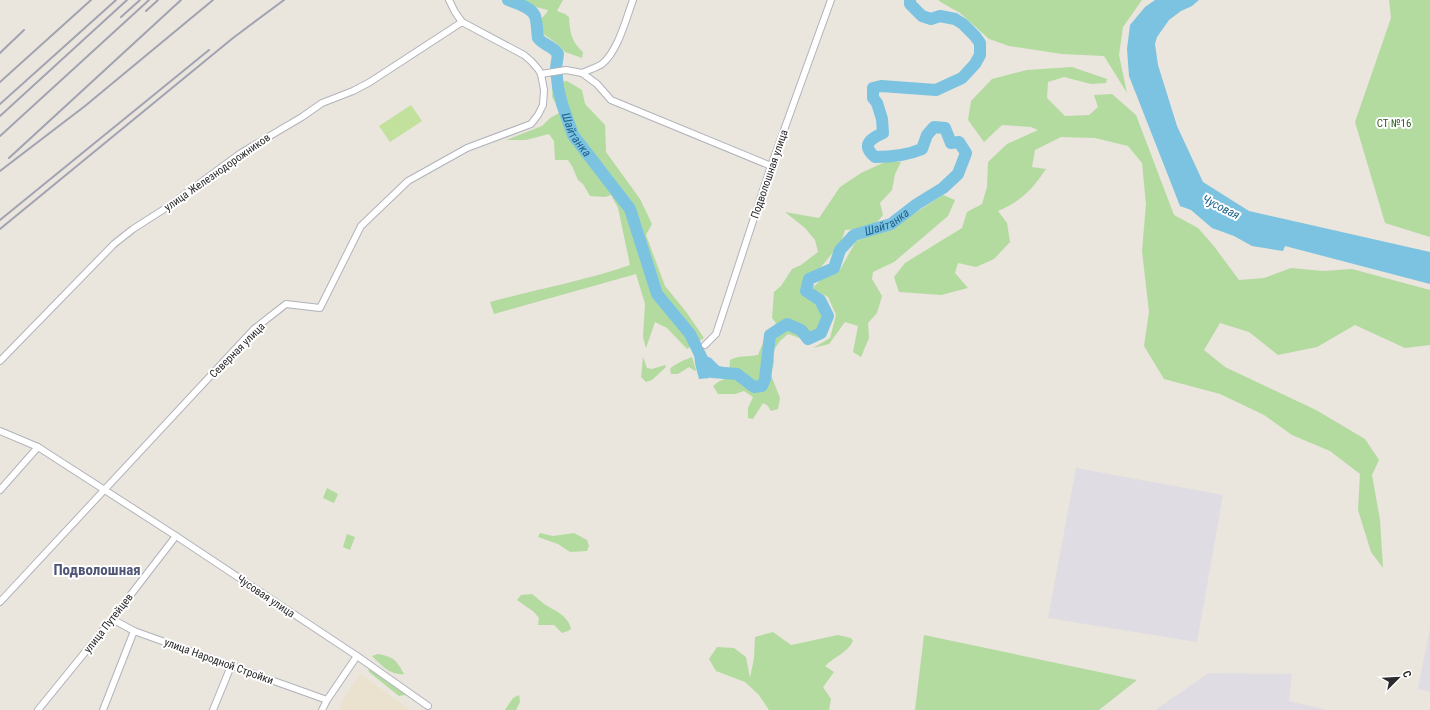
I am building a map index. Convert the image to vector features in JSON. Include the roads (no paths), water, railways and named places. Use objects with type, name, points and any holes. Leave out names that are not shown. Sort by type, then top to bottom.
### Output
[{"type":"street","points":[[449,0],[462,22],[524,55],[538,68],[541,74],[561,70],[582,73],[597,84],[611,100],[771,166]]},
{"type":"street","points":[[582,73],[601,64],[607,58],[615,46],[633,0]]},
{"type":"street","name":"Подволошная улица","points":[[705,345],[716,334],[771,166],[831,0]]},
{"type":"street","name":"улица Железнодорожников","points":[[0,361],[114,244],[132,230],[169,206],[212,174],[264,139],[302,117],[322,103],[353,91],[366,84],[462,22]]},
{"type":"street","name":"Северная улица","points":[[0,602],[105,491],[254,329],[286,304],[320,308],[361,226],[408,181],[467,148],[531,124],[543,105],[544,90],[541,74]]},
{"type":"street","name":"Чусовая улица","points":[[0,431],[38,447],[357,656],[428,706]]},
{"type":"street","points":[[0,490],[38,447]]},
{"type":"street","name":"улица Путейцев","points":[[38,710],[112,619],[176,536]]},
{"type":"street","name":"улица Народной Стройки","points":[[112,619],[134,631],[327,700]]},
{"type":"street","points":[[103,710],[134,631]]},
{"type":"street","points":[[322,710],[327,700],[357,656]]},
{"type":"street","points":[[213,710],[231,666]]},
{"type":"water","name":"Чусовая","points":[[1155,0],[1199,0],[1169,20],[1157,37],[1155,44],[1158,65],[1177,126],[1203,182],[1249,211],[1430,252],[1430,284],[1285,246],[1283,251],[1252,246],[1234,236],[1212,228],[1191,210],[1180,206],[1129,76],[1127,49],[1130,25],[1145,7]]},
{"type":"water","points":[[701,349],[703,355],[711,358],[719,366],[728,369],[731,373],[714,376],[707,375],[710,378],[699,379],[694,358],[695,352]]},
{"type":"waterway","name":"Шайтанка","points":[[508,0],[523,6],[533,13],[535,16],[538,38],[558,54],[556,68],[558,87],[562,104],[573,135],[630,209],[657,294],[690,334],[706,367],[712,372],[737,374],[754,387],[762,386],[765,379],[770,335],[787,324],[801,330],[808,339],[821,333],[828,316],[820,300],[806,291],[809,279],[834,268],[840,250],[854,235],[891,224],[917,204],[943,188],[958,174],[966,153],[959,142],[951,143],[945,128],[934,127],[927,135],[922,149],[911,153],[875,157],[871,153],[868,146],[871,140],[883,133],[882,119],[877,103],[873,98],[873,88],[881,86],[936,90],[962,78],[975,64],[980,55],[980,43],[963,24],[955,19],[940,16],[931,19],[922,16],[910,4],[910,0]]},
{"type":"railway","points":[[0,82],[91,0]]},
{"type":"railway","points":[[0,104],[116,0]]},
{"type":"railway","points":[[0,116],[127,0]]},
{"type":"railway","points":[[121,17],[140,0]]},
{"type":"railway","points":[[0,136],[149,0]]},
{"type":"railway","points":[[146,11],[158,0]]},
{"type":"railway","points":[[9,158],[181,0]]},
{"type":"railway","points":[[0,171],[85,106],[213,0]]},
{"type":"railway","points":[[0,229],[233,38],[284,0]]},
{"type":"railway","points":[[0,53],[24,30]]},
{"type":"railway","points":[[0,220],[209,50]]},
{"type":"district","name":"Подволошная","points":[[97,570]]},
{"type":"park label","name":"СТ №16","points":[[1394,123]]}]
